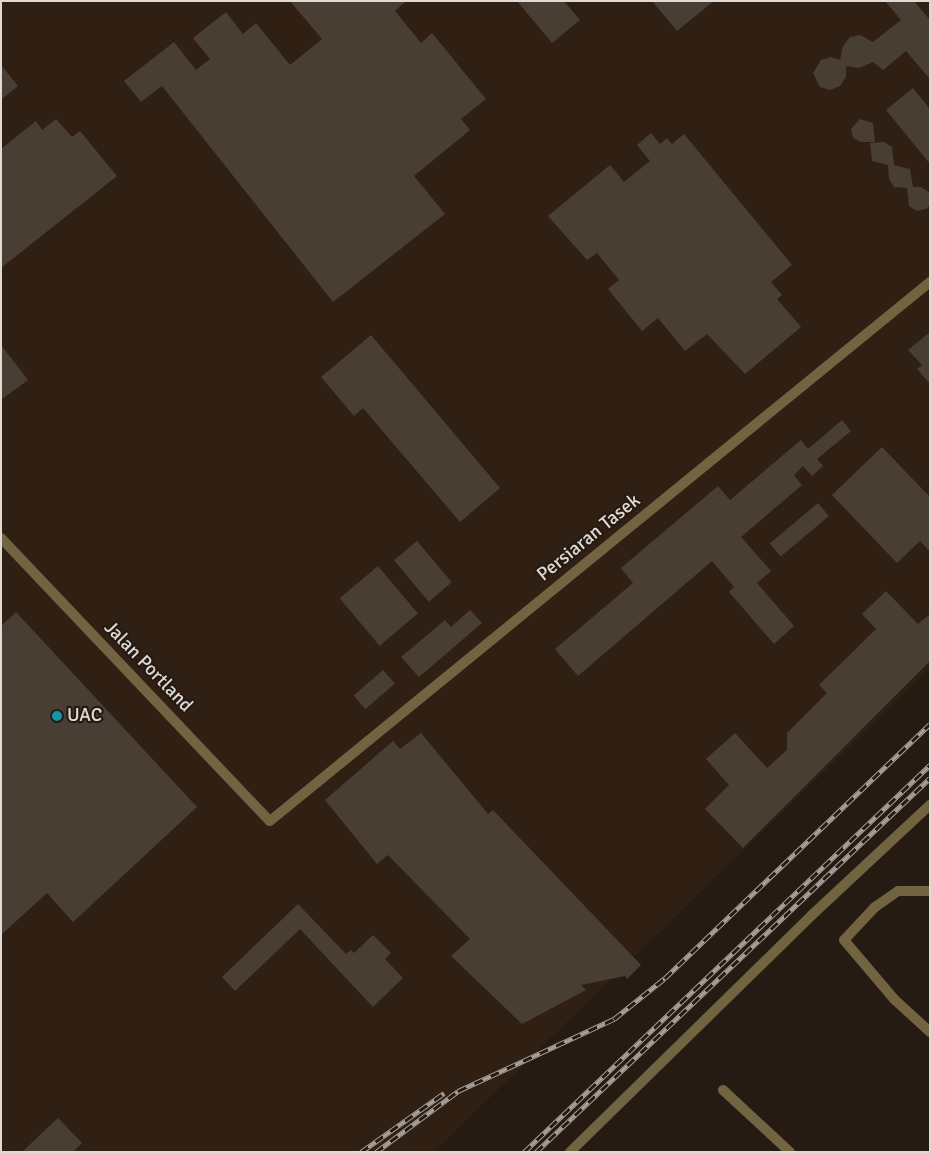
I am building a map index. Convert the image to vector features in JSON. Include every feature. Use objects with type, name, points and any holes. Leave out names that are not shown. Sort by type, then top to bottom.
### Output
[{"type":"street","name":"Persiaran Tasek","points":[[270,821],[930,282]]},
{"type":"street","name":"Jalan Portland","points":[[1,538],[270,821]]},
{"type":"street","points":[[570,1152],[813,914],[930,805]]},
{"type":"street","points":[[930,891],[898,891],[875,907],[844,940],[894,999],[930,1032]]},
{"type":"street","points":[[723,1090],[790,1152]]},
{"type":"shaded area","points":[[1,1],[930,1],[930,668],[434,1152],[1,1152]]},
{"type":"building","points":[[290,1],[406,1],[395,11],[421,43],[432,33],[486,99],[461,119],[470,130],[414,176],[445,214],[333,302],[162,86],[141,102],[124,81],[174,42],[196,70],[210,59],[193,38],[226,12],[243,34],[256,23],[290,65],[322,39]]},
{"type":"building","points":[[517,1],[564,1],[580,20],[552,43]]},
{"type":"building","points":[[652,1],[714,1],[677,31]]},
{"type":"building","points":[[885,1],[914,1],[930,20],[930,79],[906,51],[883,70],[873,62],[859,68],[846,66],[846,77],[840,86],[830,90],[820,87],[813,73],[821,60],[831,57],[840,60],[843,46],[850,37],[860,35],[873,42],[901,20]]},
{"type":"building","points":[[1,65],[18,86],[1,100]]},
{"type":"building","points":[[913,88],[930,109],[930,164],[886,110]]},
{"type":"building","points":[[56,119],[72,137],[80,131],[117,176],[1,268],[1,149],[36,121],[42,130]]},
{"type":"building","points":[[860,119],[873,123],[875,142],[861,142],[853,138],[851,129]]},
{"type":"building","points":[[651,133],[660,144],[667,138],[672,144],[684,134],[792,265],[771,282],[782,295],[777,299],[801,327],[745,374],[707,334],[685,351],[658,318],[642,331],[608,289],[619,280],[597,253],[587,260],[548,216],[610,165],[624,182],[650,161],[637,145]]},
{"type":"building","points":[[884,142],[892,147],[894,165],[910,169],[913,187],[921,187],[929,192],[930,205],[926,209],[917,211],[909,206],[907,188],[894,187],[889,179],[888,165],[872,161],[870,143]]},
{"type":"building","points":[[930,332],[930,384],[917,369],[922,365],[908,350]]},
{"type":"building","points":[[371,335],[500,488],[460,522],[363,408],[354,416],[321,377]]},
{"type":"building","points":[[1,345],[28,380],[1,400]]},
{"type":"building","points":[[842,420],[851,431],[817,459],[823,466],[812,476],[803,466],[794,475],[802,485],[741,537],[771,571],[757,583],[794,626],[774,644],[729,592],[734,587],[712,561],[578,676],[555,649],[633,583],[621,568],[718,486],[730,500],[801,440],[808,449]]},
{"type":"building","points":[[882,447],[930,497],[930,552],[920,541],[897,563],[832,495]]},
{"type":"building","points":[[818,503],[829,516],[781,557],[770,543]]},
{"type":"building","points":[[417,541],[452,582],[429,602],[394,560]]},
{"type":"building","points":[[378,566],[418,613],[380,646],[340,598]]},
{"type":"building","points":[[886,591],[918,624],[930,614],[930,661],[743,848],[705,809],[729,785],[706,759],[735,733],[767,768],[787,750],[787,733],[827,693],[819,685],[876,629],[862,614]]},
{"type":"building","points":[[470,610],[482,623],[419,677],[401,657],[445,620],[451,627]]},
{"type":"building","name":"UAC","points":[[16,612],[197,807],[73,922],[47,893],[1,935],[1,626]]},
{"type":"building","points":[[383,670],[395,684],[365,709],[354,696]]},
{"type":"building","points":[[421,733],[488,814],[493,810],[641,965],[627,979],[625,976],[581,985],[586,990],[522,1024],[451,956],[470,939],[388,855],[377,864],[325,800],[393,741],[400,749]]},
{"type":"building","points":[[298,904],[346,954],[351,950],[354,953],[373,935],[391,953],[385,959],[403,978],[373,1007],[300,929],[235,991],[222,977]]},
{"type":"building","points":[[58,1118],[82,1143],[73,1152],[22,1152]]},
{"type":"railway","points":[[376,1152],[458,1091],[614,1019],[665,978],[930,724]]},
{"type":"railway","points":[[524,1152],[930,765]]},
{"type":"railway","points":[[536,1152],[930,778]]},
{"type":"railway","points":[[361,1152],[444,1093]]},
{"type":"place","name":"UAC","points":[[57,716]]}]
